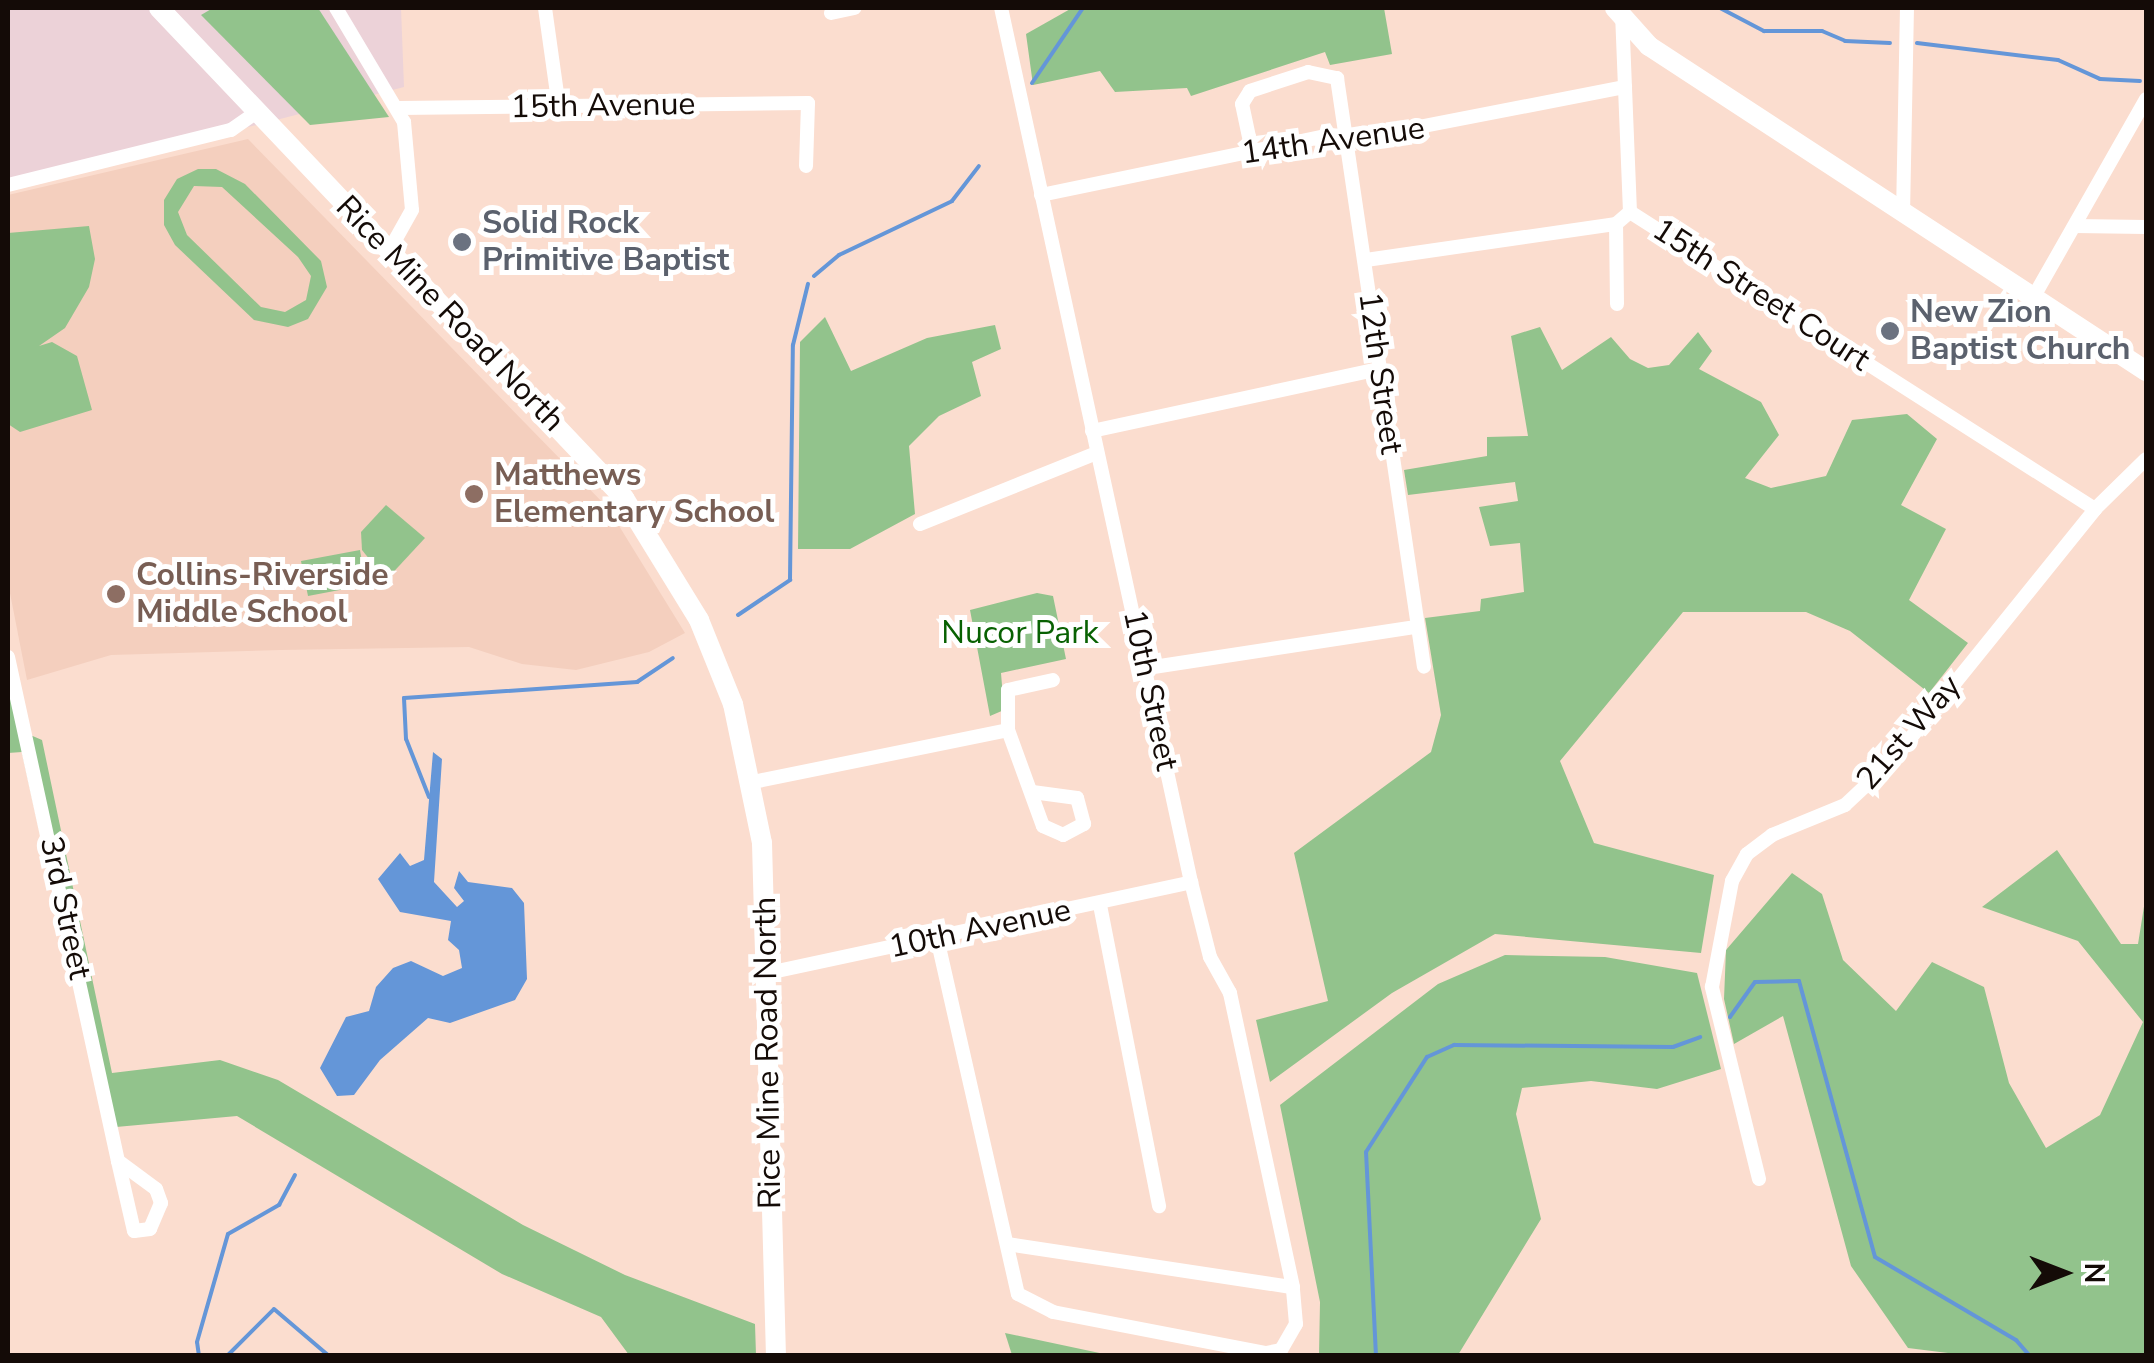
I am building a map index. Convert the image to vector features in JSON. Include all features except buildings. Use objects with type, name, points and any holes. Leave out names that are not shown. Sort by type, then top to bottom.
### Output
[{"type":"main road","name":"Rice Mine Road North","points":[[159,8],[255,114],[568,436],[649,533],[700,620],[733,704],[753,782],[768,974],[776,1356]]},
{"type":"main road","points":[[1619,12],[1649,46],[2146,372]]},
{"type":"street","points":[[336,8],[399,108],[412,210],[388,251]]},
{"type":"street","points":[[545,8],[559,106]]},
{"type":"street","points":[[831,13],[854,8]]},
{"type":"street","name":"10th Street","points":[[1002,8],[1191,882],[1210,956],[1230,993],[1294,1288],[1292,1338],[1266,1353],[1053,1312],[1018,1294],[1006,1244]]},
{"type":"street","points":[[1903,215],[1907,8]]},
{"type":"street","points":[[1366,260],[1616,224],[1630,212],[1619,12]]},
{"type":"street","name":"12th Street","points":[[1252,151],[1242,104],[1250,91],[1308,72],[1337,78],[1424,668]]},
{"type":"street","name":"14th Avenue","points":[[1041,194],[1252,151],[1465,121],[1626,87]]},
{"type":"street","points":[[2033,298],[2146,99]]},
{"type":"street","name":"15th Avenue","points":[[399,108],[808,103],[806,166]]},
{"type":"street","points":[[8,185],[231,130],[255,114]]},
{"type":"street","name":"15th Street Court","points":[[1630,212],[2095,508]]},
{"type":"street","points":[[1616,224],[1617,304]]},
{"type":"street","points":[[2075,226],[2146,227]]},
{"type":"street","points":[[1092,431],[1379,369]]},
{"type":"street","points":[[920,524],[1097,453]]},
{"type":"street","name":"21st Way","points":[[1759,1179],[1712,987],[1732,881],[1747,854],[1772,836],[1846,805],[1892,762],[2095,508],[2146,460]]},
{"type":"street","points":[[1147,668],[1416,627]]},
{"type":"street","name":"3rd Street","points":[[8,657],[128,1217],[134,1231],[150,1229],[161,1203],[156,1189],[118,1161]]},
{"type":"street","points":[[1032,792],[1008,730],[1008,690],[1053,680]]},
{"type":"street","points":[[753,782],[1008,730]]},
{"type":"street","name":"10th Avenue","points":[[768,974],[1100,905],[1191,882]]},
{"type":"street","points":[[1100,905],[1160,1206]]},
{"type":"street","points":[[937,938],[1006,1244],[1294,1288]]},
{"type":"shaded area","points":[[8,8],[401,8],[404,87],[8,189]]},
{"type":"shaded area","points":[[248,139],[608,508],[685,633],[649,652],[576,670],[522,664],[469,647],[280,650],[111,655],[27,680],[8,583],[8,195]]},
{"type":"green space","points":[[213,8],[318,8],[389,117],[310,125],[201,15]]},
{"type":"green space","points":[[1072,8],[1384,8],[1392,54],[1330,65],[1325,52],[1191,96],[1187,88],[1115,92],[1100,71],[1033,85],[1026,34]]},
{"type":"green space","points":[[198,169],[216,169],[245,184],[321,261],[327,287],[308,319],[288,327],[254,320],[175,245],[164,225],[164,200],[177,179]],"holes":[[[194,186],[222,187],[298,257],[311,276],[306,300],[285,312],[261,307],[187,235],[178,212]]]},
{"type":"green space","points":[[89,226],[95,259],[89,287],[65,328],[39,346],[52,342],[77,356],[92,410],[20,432],[8,424],[8,233]]},
{"type":"green space","points":[[825,317],[851,371],[927,338],[995,325],[1001,349],[972,362],[981,396],[939,416],[909,446],[915,514],[850,549],[798,549],[800,342]]},
{"type":"green space","points":[[1540,327],[1562,370],[1611,337],[1630,359],[1648,368],[1669,365],[1698,332],[1712,351],[1699,369],[1761,402],[1779,435],[1745,478],[1771,488],[1826,476],[1852,420],[1907,414],[1937,439],[1901,505],[1946,529],[1909,600],[1968,643],[1929,693],[1850,631],[1806,612],[1683,612],[1560,761],[1594,843],[1714,875],[1701,953],[1495,934],[1392,993],[1270,1082],[1256,1020],[1328,1001],[1294,853],[1431,752],[1441,715],[1425,618],[1480,611],[1481,599],[1524,592],[1520,543],[1490,546],[1479,507],[1518,501],[1515,482],[1408,495],[1404,470],[1487,456],[1487,437],[1528,436],[1511,336]]},
{"type":"green space","points":[[386,505],[425,538],[386,580],[362,550],[361,532]]},
{"type":"green space","points":[[360,550],[366,585],[308,596],[301,561]]},
{"type":"green space","name":"Nucor Park","points":[[1037,593],[1053,596],[1066,659],[1001,673],[1004,710],[990,716],[970,610]]},
{"type":"green space","points":[[8,664],[21,731],[42,740],[112,1073],[220,1060],[278,1080],[523,1225],[625,1275],[755,1324],[756,1355],[629,1355],[601,1317],[502,1274],[237,1116],[105,1128],[22,752],[8,753]]},
{"type":"green space","points":[[2057,850],[2121,944],[2138,944],[2146,894],[2146,1355],[1972,1356],[1908,1348],[1851,1266],[1783,1016],[1734,1044],[1724,999],[1726,950],[1792,873],[1822,894],[1843,960],[1896,1011],[1932,962],[1984,987],[2009,1083],[2046,1148],[2100,1115],[2143,1022],[2078,941],[1982,907]]},
{"type":"green space","points":[[1505,955],[1605,957],[1697,973],[1721,1069],[1657,1089],[1591,1081],[1522,1088],[1516,1114],[1541,1219],[1458,1355],[1319,1355],[1320,1302],[1280,1105],[1438,984]]},
{"type":"green space","points":[[1005,1333],[1109,1355],[1012,1355]]},
{"type":"water","points":[[433,752],[442,759],[434,882],[457,907],[464,901],[454,888],[459,871],[468,882],[512,888],[524,903],[527,979],[515,1000],[450,1023],[428,1018],[380,1060],[354,1095],[337,1096],[320,1068],[346,1017],[369,1011],[376,987],[393,968],[411,961],[443,976],[462,968],[459,950],[448,940],[451,921],[400,912],[378,879],[400,853],[410,866],[424,860]]},
{"type":"waterway","points":[[1032,83],[1083,8]]},
{"type":"waterway","points":[[1720,8],[1764,31],[1822,31],[1845,41],[1890,43]]},
{"type":"waterway","points":[[1917,43],[2058,60],[2100,79],[2140,81]]},
{"type":"waterway","points":[[814,276],[839,255],[952,201],[979,166]]},
{"type":"waterway","points":[[738,615],[790,580],[793,345],[808,284]]},
{"type":"waterway","points":[[429,797],[406,739],[404,698],[637,682],[673,658]]},
{"type":"waterway","points":[[1730,1017],[1755,982],[1799,981],[1875,1257],[2016,1340],[2030,1356]]},
{"type":"waterway","points":[[1376,1356],[1366,1152],[1427,1057],[1454,1045],[1673,1047],[1700,1037]]},
{"type":"waterway","points":[[199,1356],[197,1342],[228,1234],[279,1205],[295,1175]]},
{"type":"waterway","points":[[227,1356],[274,1309],[329,1356]]},
{"type":"place","name":"Solid Rock Primitive Baptist","points":[[462,242]]},
{"type":"place","name":"New Zion Baptist Church","points":[[1890,331]]},
{"type":"place","name":"Matthews Elementary School","points":[[474,494]]},
{"type":"place","name":"Collins-Riverside Middle School","points":[[116,594]]}]
